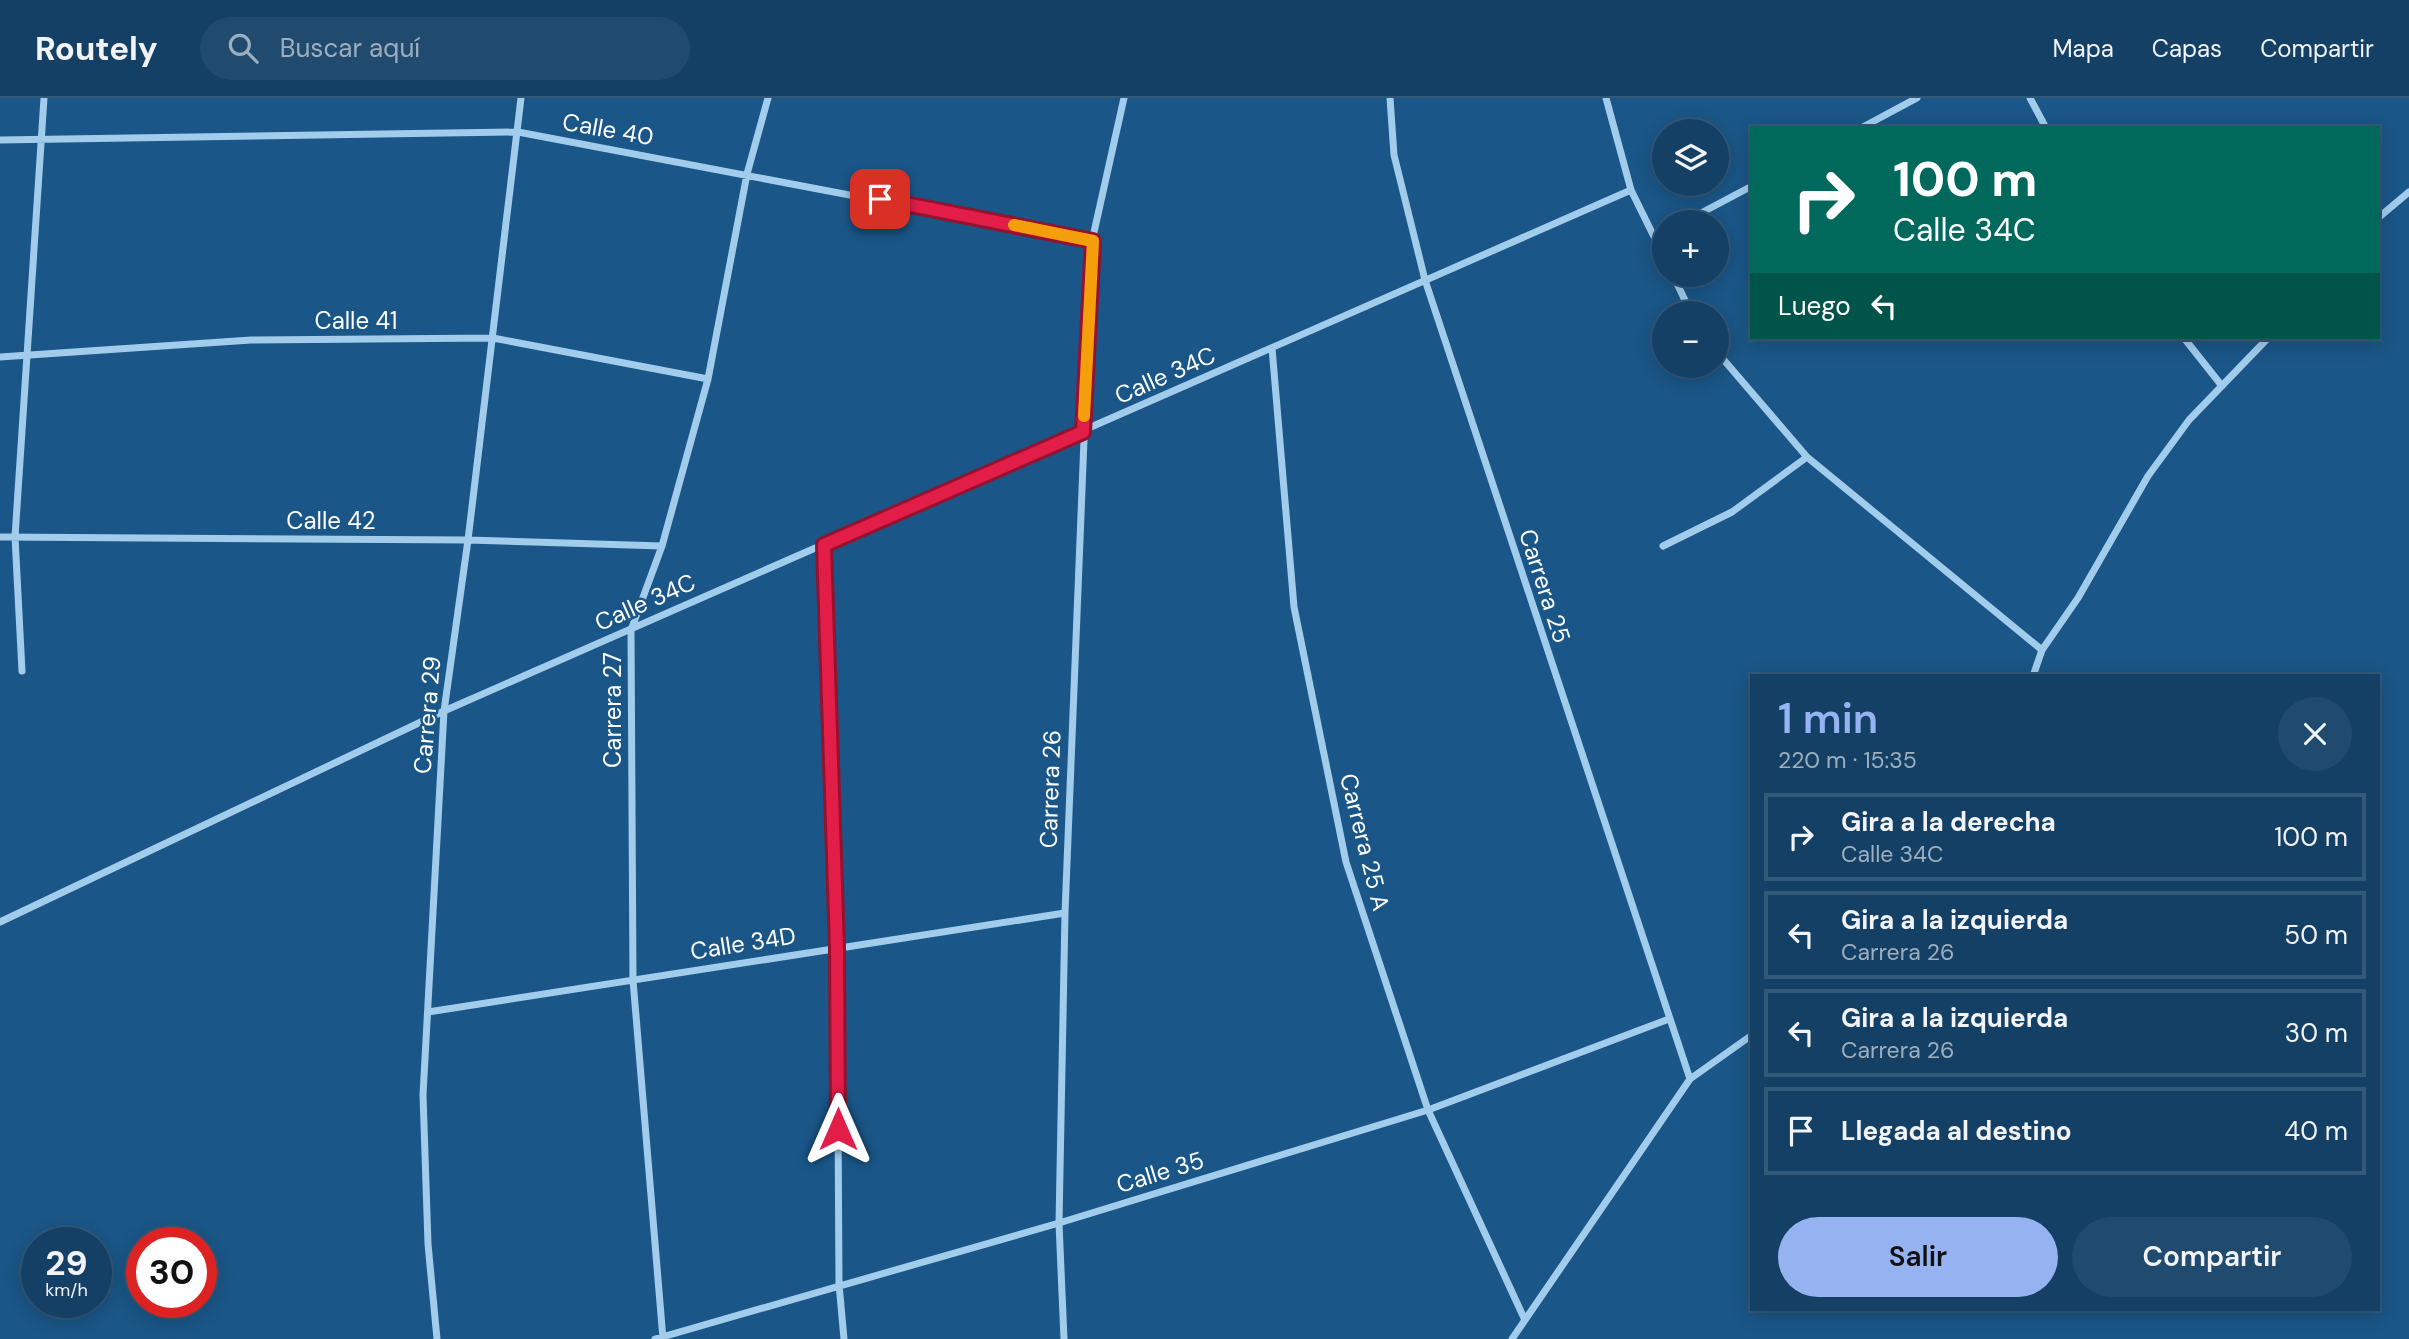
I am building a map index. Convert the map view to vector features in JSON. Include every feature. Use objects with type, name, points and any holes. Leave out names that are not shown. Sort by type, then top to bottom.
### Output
[{"type":"street","points":[[22,671],[15,537],[44,98]]},
{"type":"street","name":"Carrera 29","points":[[437,1339],[428,1244],[424,1108],[444,711],[468,540],[520,98]]},
{"type":"street","name":"Carrera 27","points":[[660,1338],[633,980],[631,630],[662,546],[708,379],[747,174],[768,98]]},
{"type":"street","name":"Carrera 26","points":[[1064,1339],[1059,1223],[1065,913],[1083,432],[1093,241],[1124,98]]},
{"type":"street","name":"Carrera 25","points":[[1390,98],[1394,155],[1425,280],[1690,1079]]},
{"type":"street","points":[[1606,98],[1631,190],[1652,232]]},
{"type":"street","points":[[1865,126],[1917,98]]},
{"type":"street","points":[[2030,98],[2045,126]]},
{"type":"street","name":"Calle 40","points":[[0,140],[518,132],[747,174]]},
{"type":"street","points":[[747,174],[1093,241]]},
{"type":"street","points":[[1707,210],[1750,187]]},
{"type":"street","name":"Calle 34C","points":[[0,922],[444,711],[1631,190]]},
{"type":"street","points":[[2380,216],[2409,192]]},
{"type":"street","name":"Calle 41","points":[[0,357],[251,340],[493,338],[708,379]]},
{"type":"street","points":[[2185,340],[2222,386]]},
{"type":"street","points":[[2034,674],[2042,650],[2078,598],[2148,476],[2189,420],[2266,340]]},
{"type":"street","name":"Carrera 25 A","points":[[1272,348],[1294,607],[1346,862],[1428,1110],[1524,1318]]},
{"type":"street","points":[[1729,366],[1807,457],[2042,650]]},
{"type":"street","points":[[1663,546],[1732,512],[1807,457]]},
{"type":"street","name":"Calle 42","points":[[0,537],[468,540],[662,546]]},
{"type":"street","points":[[824,545],[837,948],[839,1284],[844,1339]]},
{"type":"street","name":"Calle 34D","points":[[428,1012],[1065,913]]},
{"type":"street","name":"Calle 35","points":[[660,1338],[839,1284],[1059,1223],[1428,1110],[1669,1019]]},
{"type":"street","points":[[1512,1339],[1690,1079],[1750,1036]]},
{"type":"slow traffic","points":[[1014,225],[1093,241],[1084,416]]},
{"type":"route","points":[[838,1129],[837,948],[824,545],[1083,432],[1093,241],[880,199]]}]
